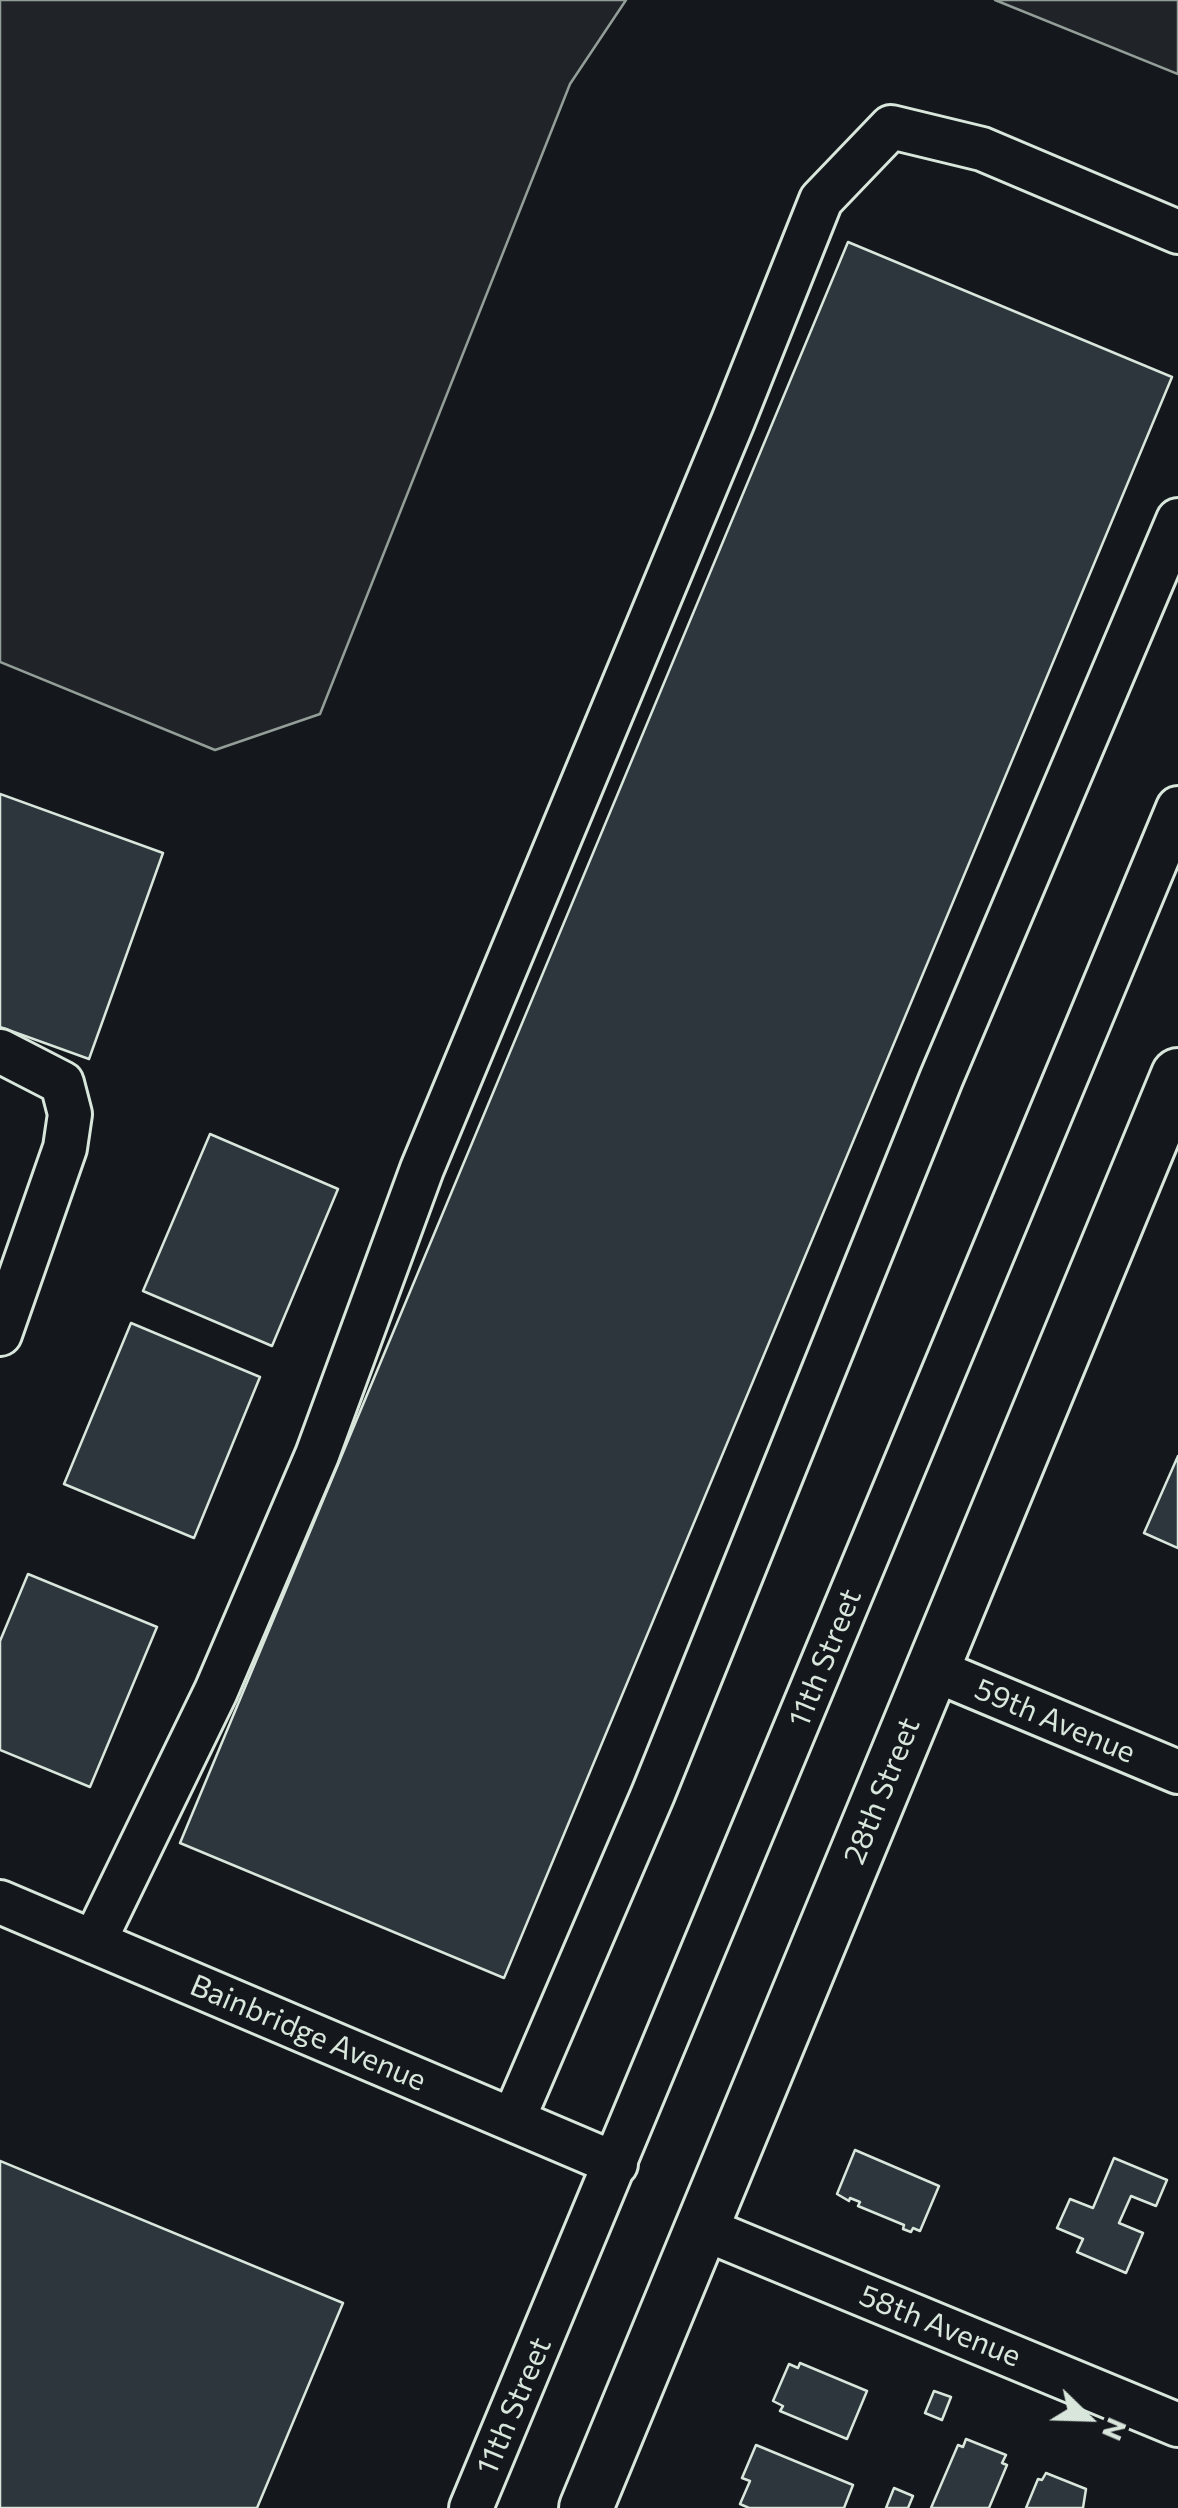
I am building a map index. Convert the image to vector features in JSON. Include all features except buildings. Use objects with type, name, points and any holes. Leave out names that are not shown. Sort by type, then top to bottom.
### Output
[{"type":"main road","name":"28th Street","points":[[586,2508],[1178,1074]]},
{"type":"street","points":[[94,1942],[216,1692],[318,1455],[422,1169],[733,421],[820,200],[890,127],[982,149],[1178,232]]},
{"type":"street","points":[[512,2120],[653,1794],[940,1079],[1178,520]]},
{"type":"street","name":"11th Street","points":[[471,2508],[1178,808]]},
{"type":"street","points":[[0,1051],[62,1084],[70,1114],[65,1148],[0,1334]]},
{"type":"street","name":"59th Avenue","points":[[932,1669],[1178,1772]]},
{"type":"street","name":"Bainbridge Avenue","points":[[0,1902],[616,2164]]},
{"type":"street","name":"58th Avenue","points":[[702,2228],[1178,2425]]},
{"type":"shaded area","points":[[0,0],[626,0],[570,84],[320,714],[215,750],[0,662]]},
{"type":"shaded area","points":[[995,0],[1178,0],[1178,74]]}]
